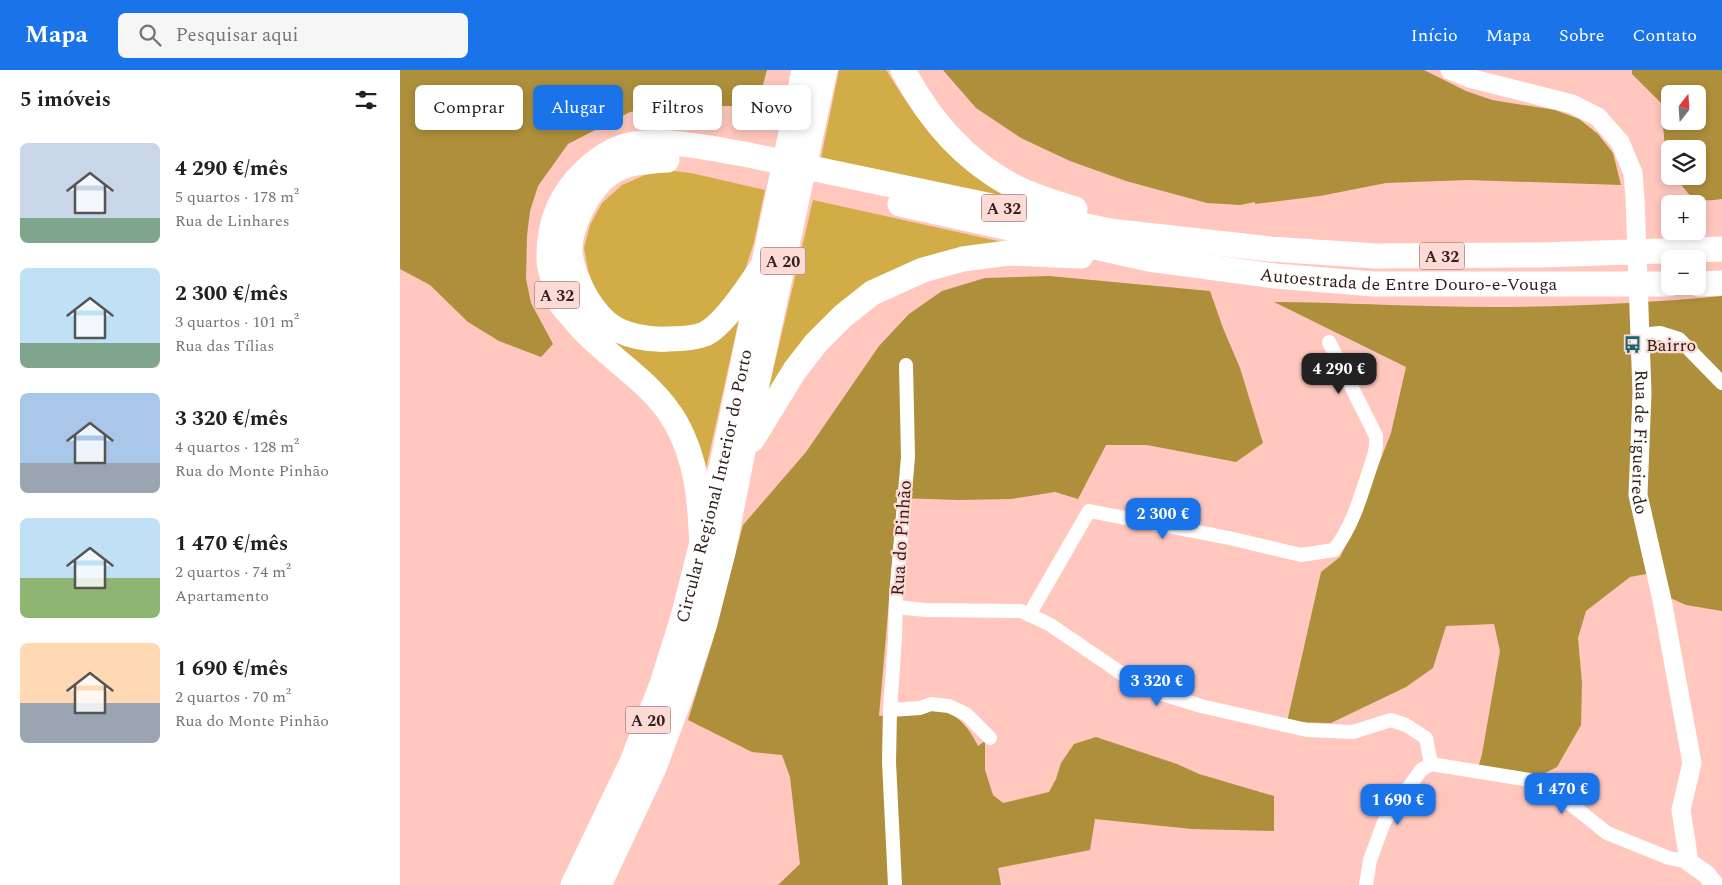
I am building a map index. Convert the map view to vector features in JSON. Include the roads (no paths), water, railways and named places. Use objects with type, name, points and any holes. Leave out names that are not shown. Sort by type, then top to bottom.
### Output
[{"type":"highway","name":"Circular Regional Interior do Porto","points":[[599,885],[654,768],[705,623],[722,464],[804,70]]},
{"type":"highway","name":"Circular Regional Interior do Porto","points":[[573,885],[632,762],[662,684],[683,617],[712,549],[744,453],[751,411],[824,70]]},
{"type":"highway","name":"A 32","points":[[903,70],[920,102],[938,125],[961,149],[987,170],[1012,186],[1036,197],[1163,237]]},
{"type":"highway","name":"A 32","points":[[712,549],[687,444],[675,421],[660,400],[626,367],[586,334],[559,301],[548,262],[551,225],[558,207],[573,182],[598,159],[624,146],[663,142],[744,162],[845,183],[1110,231],[1163,237]]},
{"type":"highway","name":"A 32","points":[[744,162],[674,159],[636,162],[609,174],[590,193],[576,219],[570,246],[575,276],[589,302],[607,323],[627,333],[652,340],[681,339],[706,333],[727,316],[764,264]]},
{"type":"highway","name":"A 32","points":[[845,183],[1149,259]]},
{"type":"highway","name":"Autoestrada de Entre Douro-e-Vouga","points":[[1163,237],[1270,249],[1376,256],[1541,255],[1722,249]]},
{"type":"highway","name":"A 32","points":[[744,453],[795,370],[816,343],[843,316],[872,293],[923,270],[963,259],[1008,253],[1149,259]]},
{"type":"highway","name":"Autoestrada de Entre Douro-e-Vouga","points":[[1149,259],[1275,276],[1374,284],[1661,284]]},
{"type":"highway","points":[[1706,284],[1722,283]]},
{"type":"street","name":"Rua de Figueiredo","points":[[1450,70],[1470,78],[1572,104],[1598,117],[1620,142],[1633,173],[1642,393],[1638,495],[1662,600],[1692,762],[1682,810],[1689,862]]},
{"type":"street","points":[[1640,335],[1660,333],[1679,339],[1722,383]]},
{"type":"street","points":[[1029,615],[1089,511],[1229,538],[1301,555],[1334,550],[1344,538],[1351,523],[1374,456],[1376,436],[1329,342]]},
{"type":"street","name":"Rua do Pinhão","points":[[895,885],[889,762],[890,710],[908,457],[906,366]]},
{"type":"street","points":[[896,607],[926,610],[1021,611],[1049,624],[1143,688],[1201,706],[1307,730],[1352,732],[1391,720],[1406,726],[1426,738],[1431,764]]},
{"type":"street","points":[[890,710],[920,708],[931,704],[949,706],[966,714],[990,738]]},
{"type":"street","points":[[1366,885],[1370,860],[1384,822],[1421,770],[1431,764],[1530,780],[1563,798],[1607,833],[1669,858],[1689,862],[1706,874],[1715,885]]},
{"type":"place","name":"Bairro","points":[[1632,345]]}]
